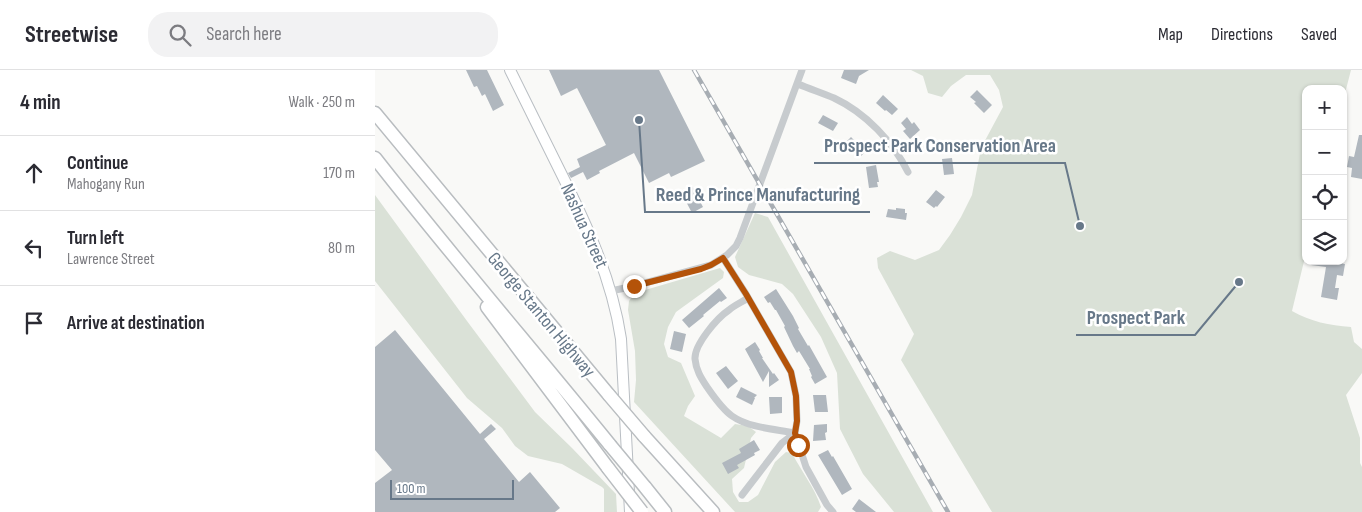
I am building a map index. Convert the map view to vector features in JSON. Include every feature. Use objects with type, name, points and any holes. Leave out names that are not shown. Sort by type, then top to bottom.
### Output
[{"type":"highway","name":"George Stanton Highway","points":[[375,113],[495,260],[609,395],[713,512]]},
{"type":"highway","name":"George Stanton Highway","points":[[375,158],[665,512]]},
{"type":"highway","points":[[429,226],[513,344],[642,512]]},
{"type":"main road","name":"Nashua Street","points":[[510,70],[576,203],[602,264],[618,315],[621,339],[630,512]]},
{"type":"street","points":[[611,291],[701,269],[723,258],[736,246],[802,70]]},
{"type":"street","points":[[798,84],[854,109],[886,139],[900,156],[908,172]]},
{"type":"street","points":[[723,258],[791,372],[796,396],[797,421],[795,433],[806,467],[833,512]]},
{"type":"street","points":[[748,298],[728,311],[708,331],[695,353],[697,370],[714,396],[732,416],[755,426],[795,433]]},
{"type":"street","points":[[742,495],[782,443],[795,433]]},
{"type":"shaded area","points":[[911,70],[1351,70],[1347,86],[1302,85],[1303,265],[1292,311],[1320,322],[1351,327],[1354,342],[1362,349],[1362,373],[1346,395],[1360,438],[1362,512],[992,512],[901,360],[914,334],[878,268],[877,258],[890,251],[915,260],[939,250],[961,217],[972,195],[981,148],[1003,107],[999,90],[990,75],[966,75],[951,86],[942,97],[928,93],[923,76]]},
{"type":"shaded area","points":[[375,195],[535,412],[616,494],[617,512],[604,512],[604,489],[602,487],[562,464],[528,456],[515,446],[502,428],[467,398],[375,281]]},
{"type":"shaded area","points":[[755,213],[768,217],[933,512],[894,512],[863,474],[840,429],[837,373],[821,337],[793,294],[782,284],[749,275],[738,267],[735,257]]},
{"type":"shaded area","points":[[720,268],[724,272],[723,278],[676,312],[668,327],[664,344],[668,357],[681,363],[695,396],[684,416],[721,438],[735,424],[748,426],[756,432],[751,438],[744,468],[732,479],[733,492],[739,502],[748,502],[758,495],[775,462],[786,452],[792,453],[815,493],[821,507],[818,512],[735,512],[634,402],[636,380],[635,351],[628,310],[629,301],[635,293]]},
{"type":"building","points":[[466,70],[487,70],[504,105],[493,111],[485,94],[482,96],[477,86],[474,87]]},
{"type":"building","points":[[549,70],[659,70],[705,161],[671,177],[669,173],[649,183],[634,153],[599,171],[600,173],[587,180],[583,172],[571,178],[568,173],[580,167],[577,159],[606,145],[577,88],[561,96]]},
{"type":"building","points":[[844,70],[869,70],[859,76],[856,84],[841,78]]},
{"type":"building","points":[[977,90],[992,105],[984,113],[970,97]]},
{"type":"building","points":[[883,95],[898,109],[892,115],[876,103]]},
{"type":"building","points":[[823,115],[838,123],[833,131],[818,123]]},
{"type":"building","points":[[907,117],[920,130],[910,139],[903,131],[906,129],[901,123]]},
{"type":"building","points":[[1359,135],[1362,135],[1362,179],[1351,177],[1352,168],[1347,167],[1349,156],[1354,157]]},
{"type":"building","points":[[851,137],[867,150],[860,157],[846,142]]},
{"type":"building","points":[[952,158],[954,174],[944,175],[942,159]]},
{"type":"building","points":[[876,165],[878,187],[869,188],[866,167]]},
{"type":"building","points":[[692,186],[703,207],[692,213],[681,192]]},
{"type":"building","points":[[936,190],[945,197],[934,208],[926,202]]},
{"type":"building","points":[[896,208],[905,209],[905,213],[907,213],[906,220],[886,217],[888,209],[896,210]]},
{"type":"building","points":[[1311,265],[1345,265],[1343,276],[1337,275],[1335,288],[1339,288],[1337,300],[1321,297],[1326,267]]},
{"type":"building","points":[[719,288],[727,298],[720,301],[689,328],[682,320]]},
{"type":"building","points":[[776,289],[827,377],[815,384],[811,377],[810,369],[799,351],[797,353],[776,310],[764,297]]},
{"type":"building","points":[[395,330],[480,434],[491,424],[496,429],[484,439],[519,482],[530,472],[560,508],[555,512],[375,512],[375,483],[392,470],[375,450],[375,347]]},
{"type":"building","points":[[674,331],[686,334],[682,352],[670,349]]},
{"type":"building","points":[[755,342],[762,358],[779,380],[769,387],[769,371],[763,382],[745,349]]},
{"type":"building","points":[[726,366],[738,381],[728,389],[716,373]]},
{"type":"building","points":[[741,387],[757,395],[752,405],[736,397]]},
{"type":"building","points":[[813,395],[826,395],[828,412],[815,412]]},
{"type":"building","points":[[769,397],[782,397],[782,413],[770,414]]},
{"type":"building","points":[[827,424],[826,440],[813,441],[814,425]]},
{"type":"building","points":[[754,440],[760,450],[737,465],[739,468],[728,474],[722,463],[741,453],[739,449]]},
{"type":"building","points":[[828,450],[852,489],[842,495],[818,455]]},
{"type":"building","points":[[859,499],[876,512],[856,512],[852,509]]},
{"type":"railway","points":[[694,70],[948,512]]},
{"type":"place","name":"Reed & Prince Manufacturing","points":[[639,120]]},
{"type":"place","name":"Prospect Park Conservation Area","points":[[1080,226]]},
{"type":"place","name":"Prospect Park","points":[[1239,282]]},
{"type":"route","points":[[634,286],[701,269],[723,258],[791,372],[796,396],[797,421],[795,433],[798,445]]}]
